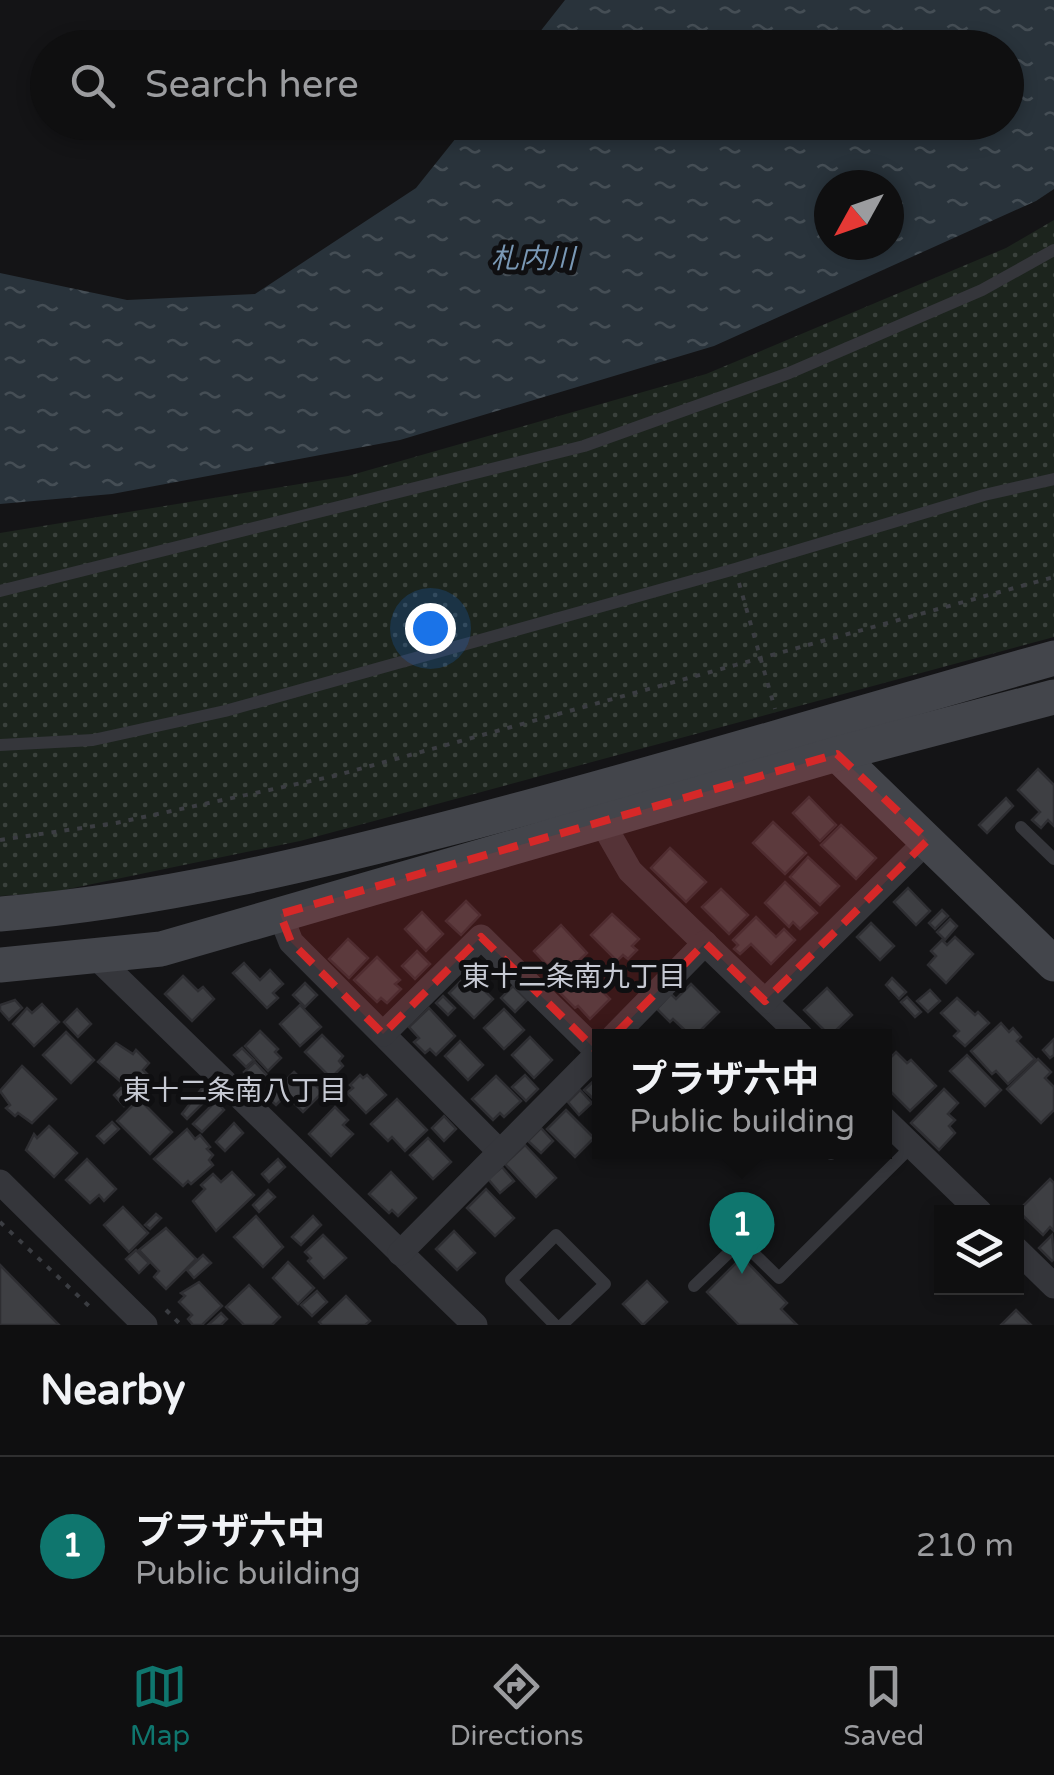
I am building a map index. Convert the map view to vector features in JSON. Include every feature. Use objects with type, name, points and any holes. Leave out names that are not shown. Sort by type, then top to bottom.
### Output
[{"type":"street","points":[[0,965],[162,949],[603,824],[1054,658]]},
{"type":"street","points":[[0,914],[82,908],[332,859],[586,793],[831,739],[1054,696]]},
{"type":"street","points":[[831,739],[1054,964]]},
{"type":"street","points":[[603,824],[630,871],[765,1001],[786,1029]]},
{"type":"street","points":[[765,1001],[928,840]]},
{"type":"street","points":[[280,914],[291,942],[500,1152]]},
{"type":"street","points":[[383,1034],[482,937],[592,1044]]},
{"type":"street","points":[[621,1029],[705,943]]},
{"type":"street","points":[[95,956],[400,1253],[464,1322]]},
{"type":"street","points":[[400,1253],[592,1058]]},
{"type":"street","points":[[892,1127],[973,1205]]},
{"type":"street","points":[[0,1182],[131,1320]]},
{"type":"street","points":[[1024,1257],[1054,1286]]},
{"type":"lane","points":[[0,590],[584,446],[789,373],[982,290],[1054,250]]},
{"type":"lane","points":[[0,745],[93,740],[225,712],[984,495],[1054,479]]},
{"type":"lane","points":[[1021,827],[1054,860]]},
{"type":"lane","points":[[694,1286],[742,1241],[779,1278],[912,1146]]},
{"type":"lane","points":[[556,1235],[605,1284],[559,1325],[511,1280],[556,1235]]},
{"type":"path","points":[[0,840],[116,823],[334,776],[1054,578]]},
{"type":"path","points":[[0,1222],[95,1312]]},
{"type":"highlighted area","points":[[837,754],[928,840],[765,1001],[705,943],[598,1052],[481,937],[383,1034],[291,942],[280,914],[603,824]]},
{"type":"shaded area","points":[[1054,220],[1054,637],[300,841],[54,892],[0,896],[0,533],[348,476],[706,374],[1006,248]]},
{"type":"water","name":"札内川","points":[[565,0],[1054,0],[1054,189],[1036,201],[714,346],[400,440],[112,494],[0,504],[0,273],[127,300],[255,294],[416,188],[454,140],[1024,140],[1024,30],[541,30]]},
{"type":"building","points":[[1038,769],[1054,785],[1054,826],[1048,820],[1041,828],[1032,820],[1040,812],[1018,790]]},
{"type":"building","points":[[809,797],[836,825],[820,841],[793,813]]},
{"type":"building","points":[[1006,798],[1013,806],[987,833],[979,825]]},
{"type":"building","points":[[773,822],[806,853],[785,874],[753,843]]},
{"type":"building","points":[[841,825],[876,858],[856,879],[821,845]]},
{"type":"building","points":[[670,848],[706,882],[686,902],[651,868]]},
{"type":"building","points":[[808,857],[839,886],[820,905],[790,877]]},
{"type":"building","points":[[785,882],[817,913],[800,929],[793,922],[789,927],[765,903]]},
{"type":"building","points":[[908,888],[930,911],[916,925],[894,902]]},
{"type":"building","points":[[721,889],[748,915],[729,934],[702,907]]},
{"type":"building","points":[[466,901],[480,915],[461,935],[446,921]]},
{"type":"building","points":[[942,910],[948,916],[935,929],[929,923]]},
{"type":"building","points":[[422,912],[443,934],[426,951],[405,929]]},
{"type":"building","points":[[612,914],[639,939],[632,946],[637,950],[628,959],[623,955],[617,961],[591,935]]},
{"type":"building","points":[[756,917],[776,937],[784,929],[795,940],[771,964],[751,944],[740,954],[734,949],[738,945],[733,940]]},
{"type":"building","points":[[950,919],[957,926],[945,940],[937,932]]},
{"type":"building","points":[[871,923],[894,946],[880,960],[857,937]]},
{"type":"building","points":[[561,925],[587,953],[565,974],[553,961],[548,966],[534,951]]},
{"type":"building","points":[[955,937],[973,954],[946,983],[928,965],[936,956],[931,951],[942,940],[947,945]]},
{"type":"building","points":[[348,939],[368,958],[349,978],[329,959]]},
{"type":"building","points":[[417,951],[430,964],[415,979],[402,966]]},
{"type":"building","points":[[377,957],[400,980],[395,984],[401,989],[387,1003],[381,998],[377,1002],[354,980]]},
{"type":"building","points":[[244,963],[260,980],[270,970],[283,984],[273,993],[278,998],[267,1008],[233,973]]},
{"type":"building","points":[[574,970],[610,999],[590,1019],[555,988]]},
{"type":"building","points":[[468,974],[493,999],[474,1018],[449,993]]},
{"type":"building","points":[[183,976],[198,991],[203,987],[214,999],[192,1021],[165,994]]},
{"type":"building","points":[[892,978],[906,992],[899,999],[886,985]]},
{"type":"building","points":[[305,983],[317,995],[305,1007],[293,995]]},
{"type":"building","points":[[691,984],[719,1012],[702,1029],[684,1029],[657,1009],[671,994],[676,999]]},
{"type":"building","points":[[513,986],[527,1000],[515,1012],[501,998]]},
{"type":"building","points":[[827,988],[852,1015],[837,1029],[823,1029],[804,1010]]},
{"type":"building","points":[[930,990],[940,1001],[928,1012],[917,1001]]},
{"type":"building","points":[[443,996],[455,1008],[448,1015],[436,1003]]},
{"type":"building","points":[[907,997],[921,1012],[915,1017],[901,1002]]},
{"type":"building","points":[[957,998],[989,1023],[965,1046],[954,1036],[959,1031],[941,1013]]},
{"type":"building","points":[[15,1000],[22,1008],[9,1020],[0,1005]]},
{"type":"building","points":[[42,1004],[59,1022],[34,1046],[13,1024],[27,1008],[32,1013]]},
{"type":"building","points":[[300,1005],[321,1027],[300,1046],[280,1024]]},
{"type":"building","points":[[429,1008],[455,1036],[436,1055],[430,1049],[425,1053],[414,1042],[419,1038],[409,1027]]},
{"type":"building","points":[[77,1009],[91,1024],[78,1037],[64,1022]]},
{"type":"building","points":[[504,1009],[524,1030],[504,1049],[484,1028]]},
{"type":"building","points":[[1001,1023],[1009,1032],[1013,1028],[1021,1037],[1017,1041],[1035,1059],[1008,1084],[996,1071],[992,1074],[971,1051]]},
{"type":"building","points":[[260,1031],[278,1049],[275,1052],[281,1058],[268,1071],[245,1046]]},
{"type":"building","points":[[66,1032],[94,1060],[71,1083],[43,1055]]},
{"type":"building","points":[[322,1035],[343,1056],[339,1061],[343,1066],[331,1078],[305,1052]]},
{"type":"building","points":[[530,1037],[552,1060],[534,1078],[512,1055]]},
{"type":"building","points":[[1054,1039],[1054,1055],[1050,1058],[1043,1050]]},
{"type":"building","points":[[460,1041],[483,1065],[468,1080],[445,1056]]},
{"type":"building","points":[[116,1043],[133,1054],[136,1050],[149,1063],[143,1070],[152,1079],[136,1095],[98,1062]]},
{"type":"building","points":[[242,1048],[254,1060],[246,1067],[234,1055]]},
{"type":"building","points":[[896,1052],[907,1063],[911,1060],[936,1086],[910,1111],[892,1093],[892,1056]]},
{"type":"building","points":[[967,1055],[1001,1090],[985,1106],[950,1071]]},
{"type":"building","points":[[1038,1059],[1051,1072],[1045,1078],[1054,1087],[1054,1110],[1041,1123],[1007,1089]]},
{"type":"building","points":[[255,1062],[267,1075],[257,1085],[244,1072]]},
{"type":"building","points":[[22,1066],[56,1099],[32,1123],[6,1108],[10,1105],[0,1091]]},
{"type":"building","points":[[294,1072],[307,1085],[311,1081],[323,1092],[303,1112],[286,1095],[276,1105],[263,1093],[276,1080],[281,1085]]},
{"type":"building","points":[[360,1075],[367,1075],[386,1095],[366,1113],[347,1093]]},
{"type":"building","points":[[525,1075],[538,1089],[526,1101],[512,1087]]},
{"type":"building","points":[[496,1076],[521,1101],[504,1117],[500,1113],[493,1120],[472,1099]]},
{"type":"building","points":[[203,1087],[211,1095],[187,1119],[182,1114]]},
{"type":"building","points":[[121,1088],[132,1098],[124,1106],[114,1095]]},
{"type":"building","points":[[944,1089],[958,1103],[948,1114],[955,1120],[949,1126],[955,1133],[939,1150],[911,1123]]},
{"type":"building","points":[[580,1090],[592,1103],[579,1115],[568,1102]]},
{"type":"building","points":[[139,1099],[172,1132],[150,1154],[117,1121]]},
{"type":"building","points":[[397,1099],[427,1130],[405,1151],[371,1124]]},
{"type":"building","points":[[216,1101],[224,1110],[202,1132],[193,1124]]},
{"type":"building","points":[[335,1107],[348,1120],[343,1125],[353,1134],[331,1156],[309,1134]]},
{"type":"building","points":[[566,1110],[592,1140],[575,1157],[547,1129]]},
{"type":"building","points":[[444,1116],[456,1129],[444,1141],[432,1128]]},
{"type":"building","points":[[112,1122],[119,1129],[104,1143],[97,1136]]},
{"type":"building","points":[[234,1123],[243,1133],[225,1151],[216,1142]]},
{"type":"building","points":[[49,1126],[77,1153],[54,1177],[26,1150],[34,1134],[37,1138]]},
{"type":"building","points":[[541,1128],[553,1141],[541,1153],[528,1141]]},
{"type":"building","points":[[187,1129],[195,1139],[200,1135],[210,1147],[207,1149],[213,1155],[209,1160],[213,1165],[183,1186],[154,1159]]},
{"type":"building","points":[[428,1138],[451,1162],[433,1179],[410,1155]]},
{"type":"building","points":[[525,1145],[556,1178],[536,1197],[505,1164]]},
{"type":"building","points":[[87,1159],[116,1189],[104,1201],[99,1195],[90,1203],[66,1180]]},
{"type":"building","points":[[278,1159],[285,1167],[269,1182],[262,1174]]},
{"type":"building","points":[[502,1167],[514,1181],[500,1193],[488,1179]]},
{"type":"building","points":[[232,1172],[254,1195],[216,1231],[193,1201],[205,1189],[201,1185],[213,1174],[221,1182]]},
{"type":"building","points":[[391,1172],[416,1198],[398,1216],[392,1210],[389,1213],[369,1194]]},
{"type":"building","points":[[1050,1179],[1054,1183],[1054,1231],[1050,1227],[1043,1235],[1024,1217],[1024,1205]]},
{"type":"building","points":[[486,1189],[514,1218],[495,1236],[467,1208]]},
{"type":"building","points":[[268,1190],[275,1197],[259,1212],[253,1205]]},
{"type":"building","points":[[123,1207],[148,1233],[129,1252],[104,1225]]},
{"type":"building","points":[[156,1214],[161,1218],[150,1229],[145,1225]]},
{"type":"building","points":[[256,1216],[283,1247],[263,1267],[234,1237]]},
{"type":"building","points":[[313,1216],[321,1225],[301,1245],[292,1237]]},
{"type":"building","points":[[166,1228],[196,1259],[166,1289],[154,1277],[159,1271],[139,1250]]},
{"type":"building","points":[[454,1231],[475,1253],[457,1270],[436,1249]]},
{"type":"building","points":[[323,1235],[346,1258],[324,1278],[305,1252]]},
{"type":"building","points":[[1052,1235],[1054,1259],[1052,1261],[1039,1248]]},
{"type":"building","points":[[136,1250],[149,1263],[139,1273],[126,1259]]},
{"type":"building","points":[[203,1255],[211,1263],[194,1278],[187,1270]]},
{"type":"building","points":[[742,1257],[787,1303],[781,1309],[797,1325],[739,1325],[707,1292]]},
{"type":"building","points":[[288,1262],[314,1288],[298,1304],[273,1278]]},
{"type":"building","points":[[0,1265],[59,1325],[0,1325]]},
{"type":"building","points":[[647,1281],[667,1302],[643,1325],[623,1304]]},
{"type":"building","points":[[199,1282],[222,1306],[202,1325],[193,1325],[188,1319],[192,1315],[179,1302],[185,1296],[181,1293]]},
{"type":"building","points":[[249,1285],[280,1317],[272,1325],[244,1325],[226,1307]]},
{"type":"building","points":[[317,1291],[327,1302],[312,1316],[301,1305]]},
{"type":"building","points":[[346,1296],[370,1321],[365,1325],[322,1325],[319,1322]]},
{"type":"building","points":[[1016,1310],[1031,1325],[1001,1325]]},
{"type":"building","points":[[221,1313],[227,1319],[221,1325],[208,1325]]},
{"type":"place","name":"プラザ六中","points":[[742,1274]]},
{"type":"district","name":"東十二条南九丁目","points":[[574,976]]},
{"type":"district","name":"東十二条南八丁目","points":[[235,1090]]}]
